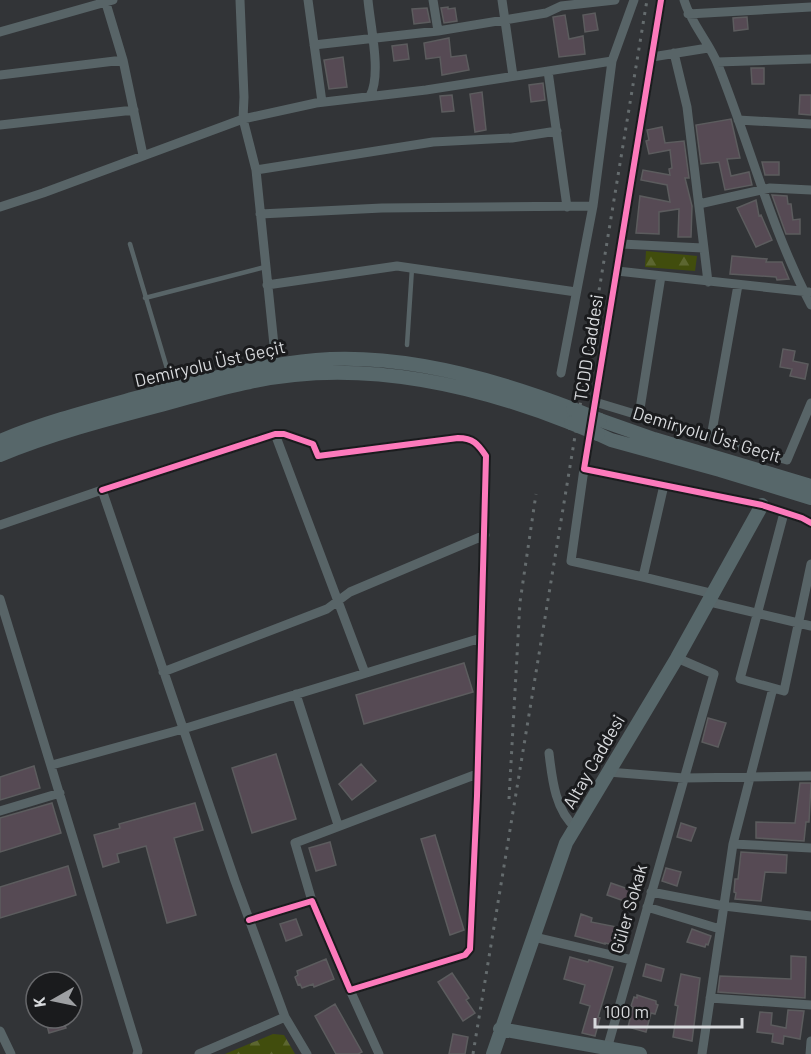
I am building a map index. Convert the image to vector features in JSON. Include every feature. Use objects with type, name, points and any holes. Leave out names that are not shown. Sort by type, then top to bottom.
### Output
[{"type":"main road","name":"Demiryolu Üst Geçit","points":[[0,441],[122,402],[256,368],[319,360],[360,360],[405,364],[456,373],[499,384],[572,416],[611,440],[811,498]]},
{"type":"main road","name":"Demiryolu Üst Geçit","points":[[0,455],[104,420],[250,381],[290,375],[340,373],[395,375],[572,416],[600,420],[654,439],[811,486]]},
{"type":"main road","name":"Altay Caddesi","points":[[493,1054],[566,843],[678,658],[762,505]]},
{"type":"main road","points":[[500,1029],[609,1051],[640,1054]]},
{"type":"street","points":[[240,0],[243,119],[256,170],[274,345]]},
{"type":"street","points":[[308,0],[322,102]]},
{"type":"street","points":[[368,0],[376,74],[375,88],[370,96]]},
{"type":"street","points":[[433,0],[438,31]]},
{"type":"street","points":[[502,0],[513,76]]},
{"type":"street","points":[[314,45],[505,21],[546,13],[561,6],[615,0]]},
{"type":"street","points":[[561,374],[593,206],[612,61],[634,0]]},
{"type":"street","name":"TCDD Caddesi","points":[[643,577],[571,561],[661,0]]},
{"type":"street","points":[[684,0],[688,14],[717,62],[761,190],[811,305]]},
{"type":"street","points":[[0,33],[108,1],[143,155]]},
{"type":"street","points":[[688,14],[811,7]]},
{"type":"street","points":[[652,57],[708,48]]},
{"type":"street","points":[[674,54],[687,107],[708,282]]},
{"type":"street","points":[[717,62],[811,59]]},
{"type":"street","points":[[0,75],[123,60]]},
{"type":"street","points":[[0,207],[243,119],[322,102],[612,61]]},
{"type":"street","points":[[548,71],[567,207]]},
{"type":"street","points":[[0,125],[134,110]]},
{"type":"street","points":[[738,120],[811,124]]},
{"type":"street","points":[[256,170],[433,142],[512,138],[557,131]]},
{"type":"street","points":[[699,204],[770,188],[811,190]]},
{"type":"street","points":[[260,214],[382,208],[593,206]]},
{"type":"street","points":[[621,244],[703,248]]},
{"type":"street","points":[[267,285],[383,267],[412,268],[576,292]]},
{"type":"street","points":[[617,270],[807,292]]},
{"type":"street","points":[[639,415],[662,276]]},
{"type":"street","points":[[711,437],[738,285]]},
{"type":"street","points":[[595,402],[787,460],[811,403]]},
{"type":"street","points":[[0,525],[274,435],[284,434],[314,444],[318,456],[458,438],[469,438],[478,444],[486,456],[470,949],[465,955],[350,990]]},
{"type":"street","points":[[274,435],[365,673]]},
{"type":"street","points":[[584,469],[762,505],[811,523]]},
{"type":"street","points":[[664,485],[643,577],[757,614],[811,626]]},
{"type":"street","points":[[102,490],[249,920],[285,1017],[307,1054]]},
{"type":"street","points":[[789,491],[811,504]]},
{"type":"street","points":[[784,513],[740,680],[784,691],[811,564]]},
{"type":"street","points":[[164,672],[327,609],[350,592],[484,535]]},
{"type":"street","points":[[0,599],[138,1051],[136,1054]]},
{"type":"street","points":[[52,765],[183,729],[481,638]]},
{"type":"street","name":"Güler Sokak","points":[[609,1051],[632,960],[714,674],[678,658]]},
{"type":"street","points":[[702,1054],[733,844],[773,688]]},
{"type":"street","points":[[296,694],[338,825]]},
{"type":"street","points":[[549,753],[562,811],[567,820],[576,828]]},
{"type":"street","points":[[608,772],[684,778],[811,776]]},
{"type":"street","points":[[379,1054],[312,901],[295,843],[477,774]]},
{"type":"street","points":[[0,811],[60,793]]},
{"type":"street","points":[[733,844],[811,848]]},
{"type":"street","points":[[651,892],[724,906],[811,916]]},
{"type":"street","points":[[249,920],[312,901]]},
{"type":"street","points":[[647,907],[720,929]]},
{"type":"street","points":[[534,937],[632,960]]},
{"type":"street","points":[[710,998],[811,1005]]},
{"type":"street","points":[[199,1054],[285,1017]]},
{"type":"street","points":[[0,1031],[12,1054]]},
{"type":"street","points":[[810,1054],[811,1041]]},
{"type":"lane","points":[[130,244],[168,375]]},
{"type":"lane","points":[[145,298],[265,267]]},
{"type":"lane","points":[[407,345],[412,268]]},
{"type":"green space","points":[[646,251],[697,256],[695,271],[645,267]]},
{"type":"green space","points":[[273,1034],[284,1035],[295,1054],[225,1054]]},
{"type":"building","points":[[448,7],[448,9],[455,8],[457,21],[444,23],[441,8]]},
{"type":"building","points":[[427,8],[430,22],[414,24],[412,9]]},
{"type":"building","points":[[595,13],[598,30],[585,32],[583,15]]},
{"type":"building","points":[[565,15],[569,39],[583,36],[585,54],[559,57],[553,17]]},
{"type":"building","points":[[747,17],[748,29],[734,31],[733,18]]},
{"type":"building","points":[[449,38],[451,57],[466,55],[469,70],[442,75],[440,57],[426,59],[424,43]]},
{"type":"building","points":[[407,44],[409,59],[394,61],[392,46]]},
{"type":"building","points":[[343,57],[347,87],[329,89],[324,60]]},
{"type":"building","points":[[751,68],[764,68],[764,84],[752,84]]},
{"type":"building","points":[[543,83],[545,100],[531,102],[529,85]]},
{"type":"building","points":[[482,92],[486,130],[475,132],[470,94]]},
{"type":"building","points":[[452,95],[454,111],[442,112],[440,96]]},
{"type":"building","points":[[800,95],[811,95],[811,115],[799,114]]},
{"type":"building","points":[[731,119],[740,158],[727,159],[731,176],[749,172],[752,185],[725,190],[719,162],[701,164],[696,125]]},
{"type":"building","points":[[662,127],[665,143],[684,141],[689,178],[685,178],[692,206],[691,237],[678,237],[679,209],[659,212],[659,234],[636,233],[640,196],[670,202],[667,185],[641,180],[643,170],[670,175],[669,169],[672,168],[670,150],[649,154],[646,141],[649,140],[647,130]]},
{"type":"building","points":[[762,162],[779,162],[779,175],[765,175]]},
{"type":"building","points":[[772,195],[787,196],[788,204],[791,204],[793,220],[800,219],[800,234],[786,234]]},
{"type":"building","points":[[756,200],[759,216],[761,215],[772,240],[756,247],[737,208]]},
{"type":"building","points":[[732,256],[767,259],[766,262],[782,262],[789,279],[777,280],[776,277],[730,274]]},
{"type":"building","points":[[783,349],[795,351],[793,361],[808,364],[805,379],[790,376],[792,369],[780,367]]},
{"type":"building","points":[[464,663],[473,692],[364,724],[356,695]]},
{"type":"building","points":[[708,718],[726,723],[718,747],[702,742]]},
{"type":"building","points":[[276,754],[296,819],[252,833],[232,768]]},
{"type":"building","points":[[361,764],[376,781],[352,800],[339,784]]},
{"type":"building","points":[[34,766],[40,788],[0,800],[0,777]]},
{"type":"building","points":[[800,783],[811,783],[809,822],[806,822],[804,841],[756,838],[756,822],[795,823]]},
{"type":"building","points":[[52,803],[61,833],[0,852],[0,818]]},
{"type":"building","points":[[195,803],[203,830],[174,838],[196,915],[167,923],[146,846],[117,854],[119,862],[103,867],[94,835],[120,828],[119,824]]},
{"type":"building","points":[[681,823],[696,828],[691,841],[677,837]]},
{"type":"building","points":[[435,835],[464,930],[450,935],[421,839]]},
{"type":"building","points":[[330,842],[336,865],[316,871],[309,848]]},
{"type":"building","points":[[741,852],[787,855],[786,873],[765,872],[761,901],[735,899],[735,879],[738,879]]},
{"type":"building","points":[[68,866],[76,895],[0,918],[0,887]]},
{"type":"building","points":[[666,868],[681,872],[677,886],[662,881]]},
{"type":"building","points":[[611,883],[634,891],[630,903],[607,895]]},
{"type":"building","points":[[581,914],[592,918],[591,922],[622,928],[618,946],[575,936]]},
{"type":"building","points":[[296,919],[302,935],[286,941],[280,924]]},
{"type":"building","points":[[692,929],[711,936],[708,945],[706,944],[705,947],[687,942]]},
{"type":"building","points":[[791,956],[806,957],[805,998],[718,992],[720,976],[791,979]]},
{"type":"building","points":[[570,957],[613,967],[598,1017],[600,1018],[595,1036],[582,1033],[590,1006],[580,1003],[585,985],[564,979]]},
{"type":"building","points":[[326,959],[334,979],[314,987],[313,984],[302,988],[300,984],[298,985],[295,977],[298,975],[297,971]]},
{"type":"building","points":[[646,964],[664,969],[661,981],[643,976]]},
{"type":"building","points":[[452,973],[469,998],[466,1000],[475,1013],[463,1021],[438,982]]},
{"type":"building","points":[[681,974],[700,978],[692,1041],[673,1037],[678,1006],[675,1005]]},
{"type":"building","points":[[637,995],[656,1001],[658,1005],[655,1014],[651,1013],[646,1032],[628,1027],[633,1007],[631,1006]]},
{"type":"building","points":[[335,1004],[362,1052],[336,1054],[315,1016]]},
{"type":"building","points":[[788,1010],[804,1011],[800,1039],[784,1036],[783,1044],[772,1042],[773,1034],[757,1032],[760,1012],[772,1013],[771,1025],[786,1028]]},
{"type":"building","points":[[453,1034],[468,1037],[465,1054],[449,1054]]},
{"type":"railway","points":[[473,1054],[647,0]]},
{"type":"railway","points":[[509,799],[520,602],[536,494]]},
{"type":"cycle path","points":[[661,0],[584,469],[762,505],[811,523]]},
{"type":"cycle path","points":[[102,490],[275,434],[284,434],[313,444],[318,456],[458,438],[475,442],[486,456],[477,796],[470,949],[465,955],[350,990],[312,901],[249,920]]}]
